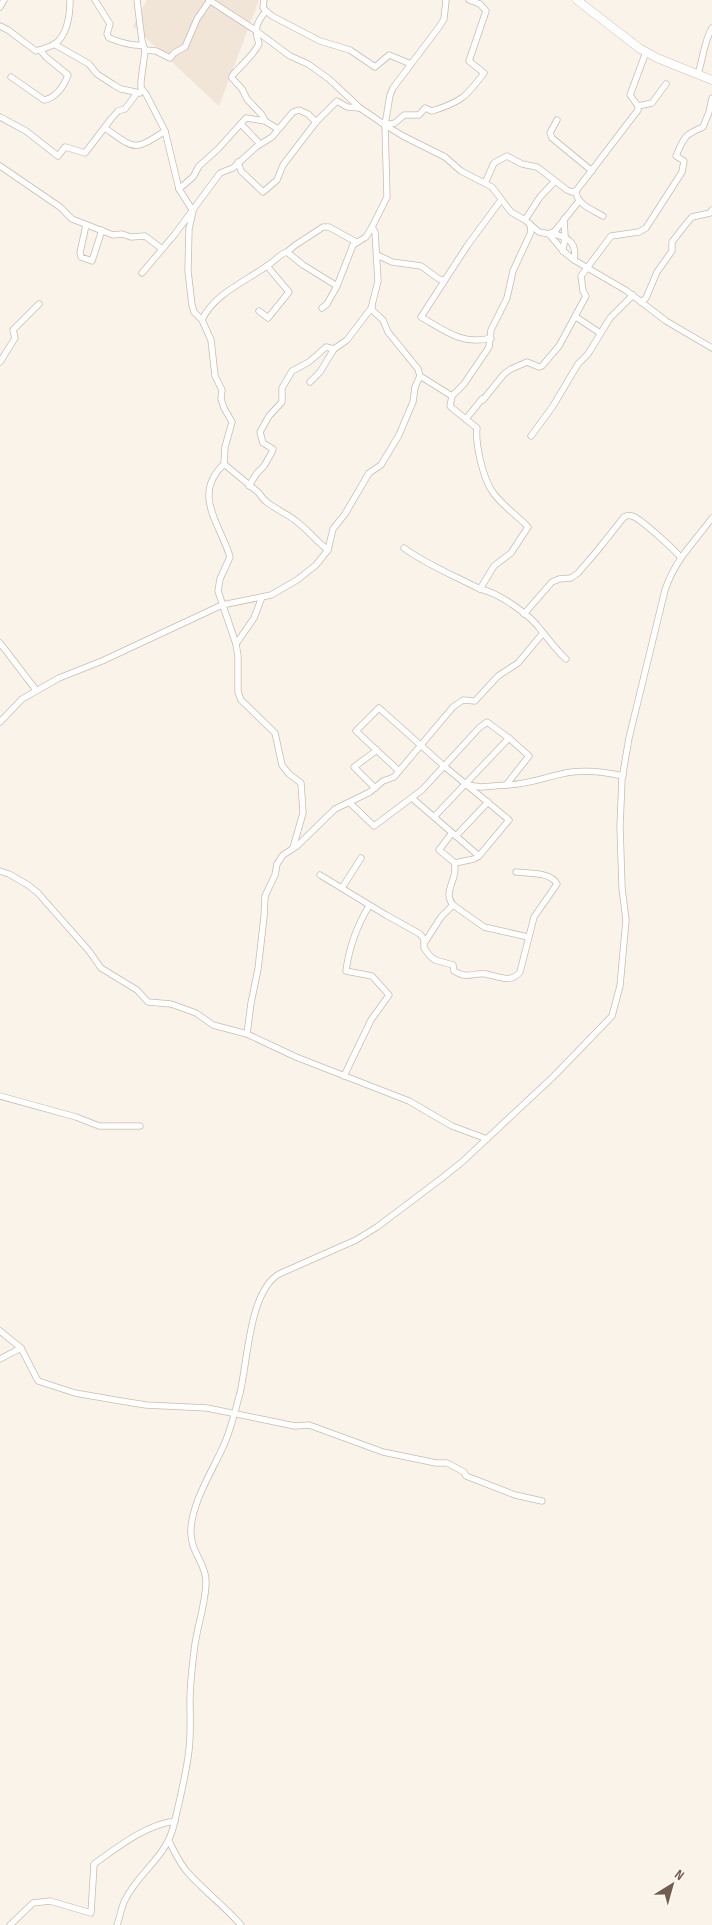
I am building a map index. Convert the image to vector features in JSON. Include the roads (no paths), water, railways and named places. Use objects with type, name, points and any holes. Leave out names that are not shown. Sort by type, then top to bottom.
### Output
[{"type":"main road","points":[[577,0],[623,38],[646,52],[712,80]]},
{"type":"street","points":[[0,7],[4,0]]},
{"type":"street","points":[[0,26],[36,52],[54,44],[60,36],[70,19],[70,0]]},
{"type":"street","points":[[95,0],[110,24],[107,34],[109,38],[144,47],[170,58],[174,53],[181,50],[197,19],[210,0],[290,56],[308,64],[360,108],[385,125],[445,157],[461,171],[492,187],[511,212],[528,222],[539,232]]},
{"type":"street","points":[[137,0],[144,47],[140,93],[165,132],[179,189],[193,212],[189,229],[188,271],[192,306],[194,312],[202,320],[211,340],[215,376],[222,390],[221,399],[224,408],[232,422],[225,447],[224,464],[217,470],[212,480],[209,498],[211,514],[227,546],[230,557],[220,579],[218,591],[236,644],[238,692],[241,700],[275,733],[282,765],[289,774],[301,783],[303,813],[301,826],[293,848]]},
{"type":"street","points":[[264,0],[263,8],[272,16],[320,41],[350,50],[375,67],[389,55],[411,64]]},
{"type":"street","points":[[322,308],[337,286],[350,251],[356,242],[366,237],[386,197],[385,125],[390,95],[444,18],[446,0]]},
{"type":"street","points":[[385,125],[395,123],[404,116],[419,115],[425,108],[432,111],[462,99],[484,73],[469,61],[486,12],[480,4],[469,0]]},
{"type":"street","points":[[266,11],[259,20],[255,30],[259,44],[249,60],[238,67],[232,78],[265,121],[278,129]]},
{"type":"street","points":[[698,74],[707,36],[712,28]]},
{"type":"street","points":[[54,44],[88,64],[97,74],[114,85],[140,93]]},
{"type":"street","points":[[11,77],[44,100],[50,99],[64,85],[68,75],[40,50]]},
{"type":"street","points":[[638,106],[630,94],[646,52]]},
{"type":"street","points":[[638,106],[652,103],[666,84]]},
{"type":"street","points":[[238,162],[241,171],[263,192],[277,180],[283,165],[316,122],[337,101],[340,90]]},
{"type":"street","points":[[0,117],[26,131],[58,156],[65,146],[84,153],[118,111],[125,109],[140,93]]},
{"type":"street","points":[[466,419],[510,369],[527,362],[539,367],[544,365],[559,346],[586,296],[581,276],[611,236],[639,232],[651,221],[682,172],[684,161],[676,156],[683,140],[688,133],[703,127],[712,98]]},
{"type":"street","points":[[337,101],[347,107],[360,108]]},
{"type":"street","points":[[603,216],[579,201],[576,197],[576,191],[635,116],[638,106]]},
{"type":"street","points":[[179,189],[193,177],[199,166],[255,108]]},
{"type":"street","points":[[142,273],[193,212],[220,174],[227,172],[260,144],[272,137],[293,112],[299,110],[308,114],[316,122]]},
{"type":"street","points":[[246,118],[265,121]]},
{"type":"street","points":[[557,120],[550,133],[552,138],[592,171]]},
{"type":"street","points":[[241,124],[260,144]]},
{"type":"street","points":[[105,128],[131,146],[143,145],[165,132]]},
{"type":"street","points":[[485,183],[494,163],[507,156],[522,164],[537,167],[567,190],[576,191]]},
{"type":"street","points":[[0,166],[60,207],[72,219],[113,235],[145,236],[162,249]]},
{"type":"street","points":[[480,590],[494,566],[505,559],[516,547],[528,527],[491,490],[476,437],[477,428],[450,406],[452,396],[464,384],[489,347],[491,330],[510,290],[517,261],[531,232],[528,222],[540,197],[555,181]]},
{"type":"street","points":[[491,338],[466,340],[421,317],[467,246],[501,200]]},
{"type":"street","points":[[550,234],[555,231],[579,201]]},
{"type":"street","points":[[644,300],[657,272],[672,251],[672,242],[692,217],[710,213],[712,210]]},
{"type":"street","points":[[563,251],[565,236],[564,219]]},
{"type":"street","points":[[86,225],[80,253],[81,257],[92,261],[102,230]]},
{"type":"street","points":[[202,320],[206,311],[218,300],[322,227],[329,227],[356,242]]},
{"type":"street","points":[[310,382],[320,372],[334,350],[347,340],[372,307],[378,281],[375,232],[372,227]]},
{"type":"street","points":[[531,232],[565,236],[574,246],[576,253],[574,260]]},
{"type":"street","points":[[550,234],[563,251],[574,260],[644,300],[648,308],[666,321],[712,348]]},
{"type":"street","points":[[287,252],[337,286]]},
{"type":"street","points":[[377,255],[392,262],[420,266],[444,280]]},
{"type":"street","points":[[259,311],[268,318],[289,292],[267,266]]},
{"type":"street","points":[[531,436],[553,406],[578,364],[588,354],[613,314],[633,295]]},
{"type":"street","points":[[0,362],[15,338],[14,330],[39,304]]},
{"type":"street","points":[[0,722],[22,699],[59,678],[102,661],[222,606],[271,595],[297,580],[316,565],[328,550],[332,529],[344,514],[369,473],[381,465],[399,435],[413,402],[415,387],[420,376],[418,369],[388,332],[382,320],[371,309],[372,307]]},
{"type":"street","points":[[576,317],[600,333]]},
{"type":"street","points":[[249,486],[272,452],[273,449],[263,443],[260,432],[269,416],[282,402],[282,388],[292,371],[309,362],[326,348],[334,350]]},
{"type":"street","points":[[420,376],[452,396]]},
{"type":"street","points":[[224,464],[259,493],[262,499],[295,520],[316,542],[328,550]]},
{"type":"street","points":[[524,614],[552,582],[559,578],[570,578],[578,573],[598,552],[624,516],[632,516],[642,523],[680,557]]},
{"type":"street","points":[[118,1925],[125,1899],[158,1858],[169,1841],[175,1821],[189,1750],[190,1691],[194,1650],[206,1584],[204,1569],[191,1542],[191,1526],[195,1508],[224,1445],[235,1414],[244,1378],[256,1310],[262,1291],[272,1278],[356,1240],[377,1227],[462,1162],[554,1076],[612,1016],[620,986],[626,920],[622,888],[620,826],[623,776],[633,722],[665,590],[671,574],[680,557],[712,518]]},
{"type":"street","points":[[404,548],[424,563],[437,567],[480,590],[489,591],[524,614],[566,659]]},
{"type":"street","points":[[236,644],[254,618],[262,597]]},
{"type":"street","points":[[247,1034],[258,969],[265,896],[275,874],[277,864],[283,855],[335,809],[350,803],[384,781],[394,777],[453,707],[463,700],[475,701],[479,698],[498,676],[518,663],[543,634]]},
{"type":"street","points":[[0,643],[36,690]]},
{"type":"street","points":[[399,770],[356,731],[379,708],[444,766],[509,820],[479,856],[455,863]]},
{"type":"street","points":[[350,803],[374,826],[412,798],[484,724],[491,724],[529,756],[506,785]]},
{"type":"street","points":[[434,817],[509,738]]},
{"type":"street","points":[[375,788],[354,767],[377,750]]},
{"type":"street","points":[[466,784],[481,787],[522,785],[571,772],[594,771],[623,776]]},
{"type":"street","points":[[412,798],[479,856]]},
{"type":"street","points":[[455,863],[439,850],[488,802]]},
{"type":"street","points":[[342,888],[361,858]]},
{"type":"street","points":[[455,863],[454,876],[449,891],[449,900],[453,905],[484,927],[528,937]]},
{"type":"street","points":[[0,871],[28,885],[38,893],[89,951],[101,968],[137,990],[148,1002],[171,1004],[196,1013],[213,1025],[247,1034],[296,1057],[409,1101],[452,1126],[487,1140]]},
{"type":"street","points":[[453,905],[441,918],[425,942],[424,948],[430,956],[435,960],[453,965],[454,971],[468,976],[485,974],[514,978],[520,972],[534,917],[557,884],[553,878],[547,876],[516,872]]},
{"type":"street","points":[[320,875],[420,934],[425,942]]},
{"type":"street","points":[[344,1076],[372,1020],[389,995],[372,976],[346,971],[350,948],[358,927],[370,906]]},
{"type":"street","points":[[0,1096],[76,1117],[98,1126],[140,1126]]},
{"type":"street","points":[[0,1331],[21,1348],[38,1381],[56,1388],[90,1396],[146,1405],[207,1408],[295,1426],[309,1426],[383,1452],[436,1463],[447,1463],[464,1472],[466,1476],[516,1495],[542,1501]]},
{"type":"street","points":[[0,1359],[21,1348]]},
{"type":"street","points":[[10,1925],[33,1903],[50,1901],[91,1912],[94,1864],[128,1841],[162,1823],[175,1821]]},
{"type":"street","points":[[169,1841],[178,1860],[188,1874],[241,1925]]}]
